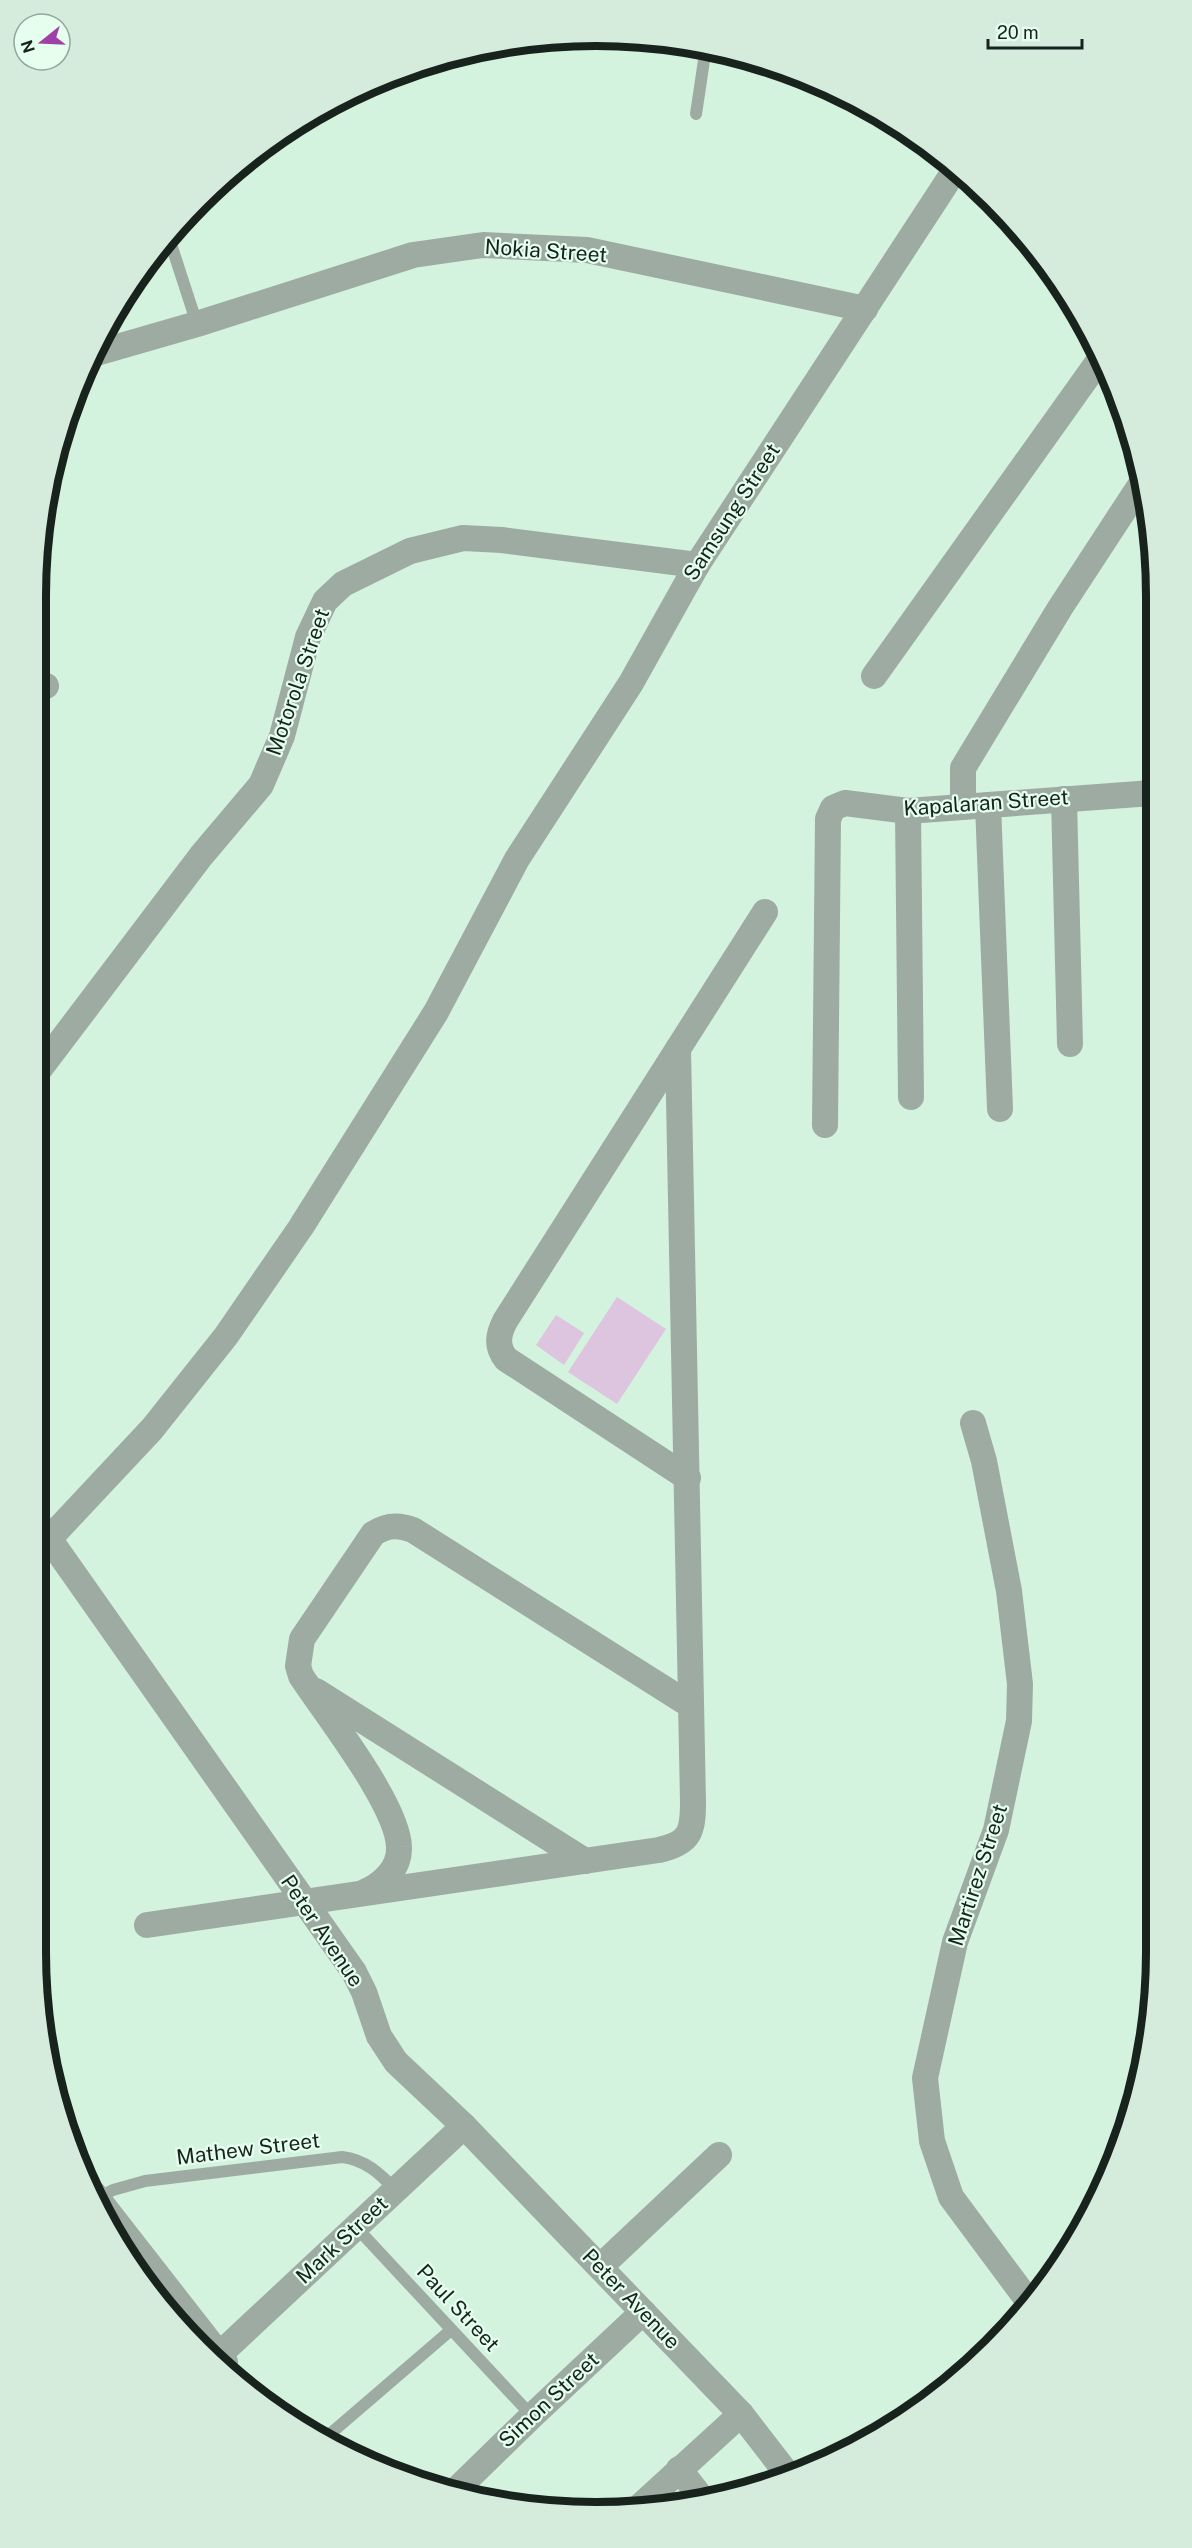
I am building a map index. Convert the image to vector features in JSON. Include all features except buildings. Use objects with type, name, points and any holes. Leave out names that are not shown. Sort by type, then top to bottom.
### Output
[{"type":"street","name":"Samsung Street","points":[[47,1525],[152,1429],[226,1336],[301,1227],[430,1022],[517,859],[626,692],[697,565],[951,177]]},
{"type":"street","name":"Nokia Street","points":[[104,351],[197,324],[412,255],[483,245],[587,250],[865,309]]},
{"type":"street","points":[[874,676],[1095,366]]},
{"type":"street","points":[[1000,1109],[976,806],[963,768],[1060,608],[1136,492]]},
{"type":"street","name":"Motorola Street","points":[[47,1059],[201,856],[261,785],[282,736],[308,638],[324,601],[343,584],[410,551],[463,538],[502,540],[697,565]]},
{"type":"street","name":"Kapalaran Street","points":[[825,1125],[828,819],[833,808],[845,803],[908,811],[1145,793]]},
{"type":"street","points":[[1064,799],[1070,1044]]},
{"type":"street","points":[[908,811],[911,1097]]},
{"type":"street","points":[[688,1478],[506,1359],[498,1342],[505,1321],[765,912]]},
{"type":"street","points":[[147,1925],[676,1846],[688,1835],[693,1820],[693,1802],[678,1049]]},
{"type":"street","name":"Martirez Street","points":[[973,1423],[984,1461],[1009,1591],[1020,1684],[1019,1721],[996,1830],[955,1942],[926,2078],[932,2141],[951,2198],[1024,2296]]},
{"type":"street","points":[[359,1894],[386,1879],[396,1864],[399,1847],[381,1795],[308,1686],[298,1666],[302,1639],[372,1534],[381,1528],[401,1526],[413,1530],[690,1705]]},
{"type":"street","name":"Peter Avenue","points":[[47,1535],[354,1972],[390,2055],[413,2080],[464,2126],[741,2414],[783,2468]]},
{"type":"street","points":[[308,1686],[585,1861]]},
{"type":"street","name":"Mark Street","points":[[224,2357],[355,2226],[464,2126]]},
{"type":"street","points":[[600,2267],[719,2155]]},
{"type":"street","points":[[124,2233],[210,2344]]},
{"type":"street","name":"Simon Street","points":[[461,2485],[644,2312]]},
{"type":"street","points":[[648,2499],[741,2414]]},
{"type":"street","points":[[679,2469],[697,2492]]},
{"type":"lane","points":[[696,114],[704,57]]},
{"type":"lane","points":[[172,247],[197,324]]},
{"type":"lane","name":"Mathew Street","points":[[102,2194],[145,2181],[342,2157],[366,2164],[396,2190]]},
{"type":"lane","name":"Paul Street","points":[[355,2226],[532,2416]]},
{"type":"lane","points":[[331,2433],[451,2330]]},
{"type":"shaded area","points":[[617,1297],[666,1329],[617,1404],[568,1372]]},
{"type":"shaded area","points":[[556,1315],[584,1333],[564,1365],[536,1345]]}]
